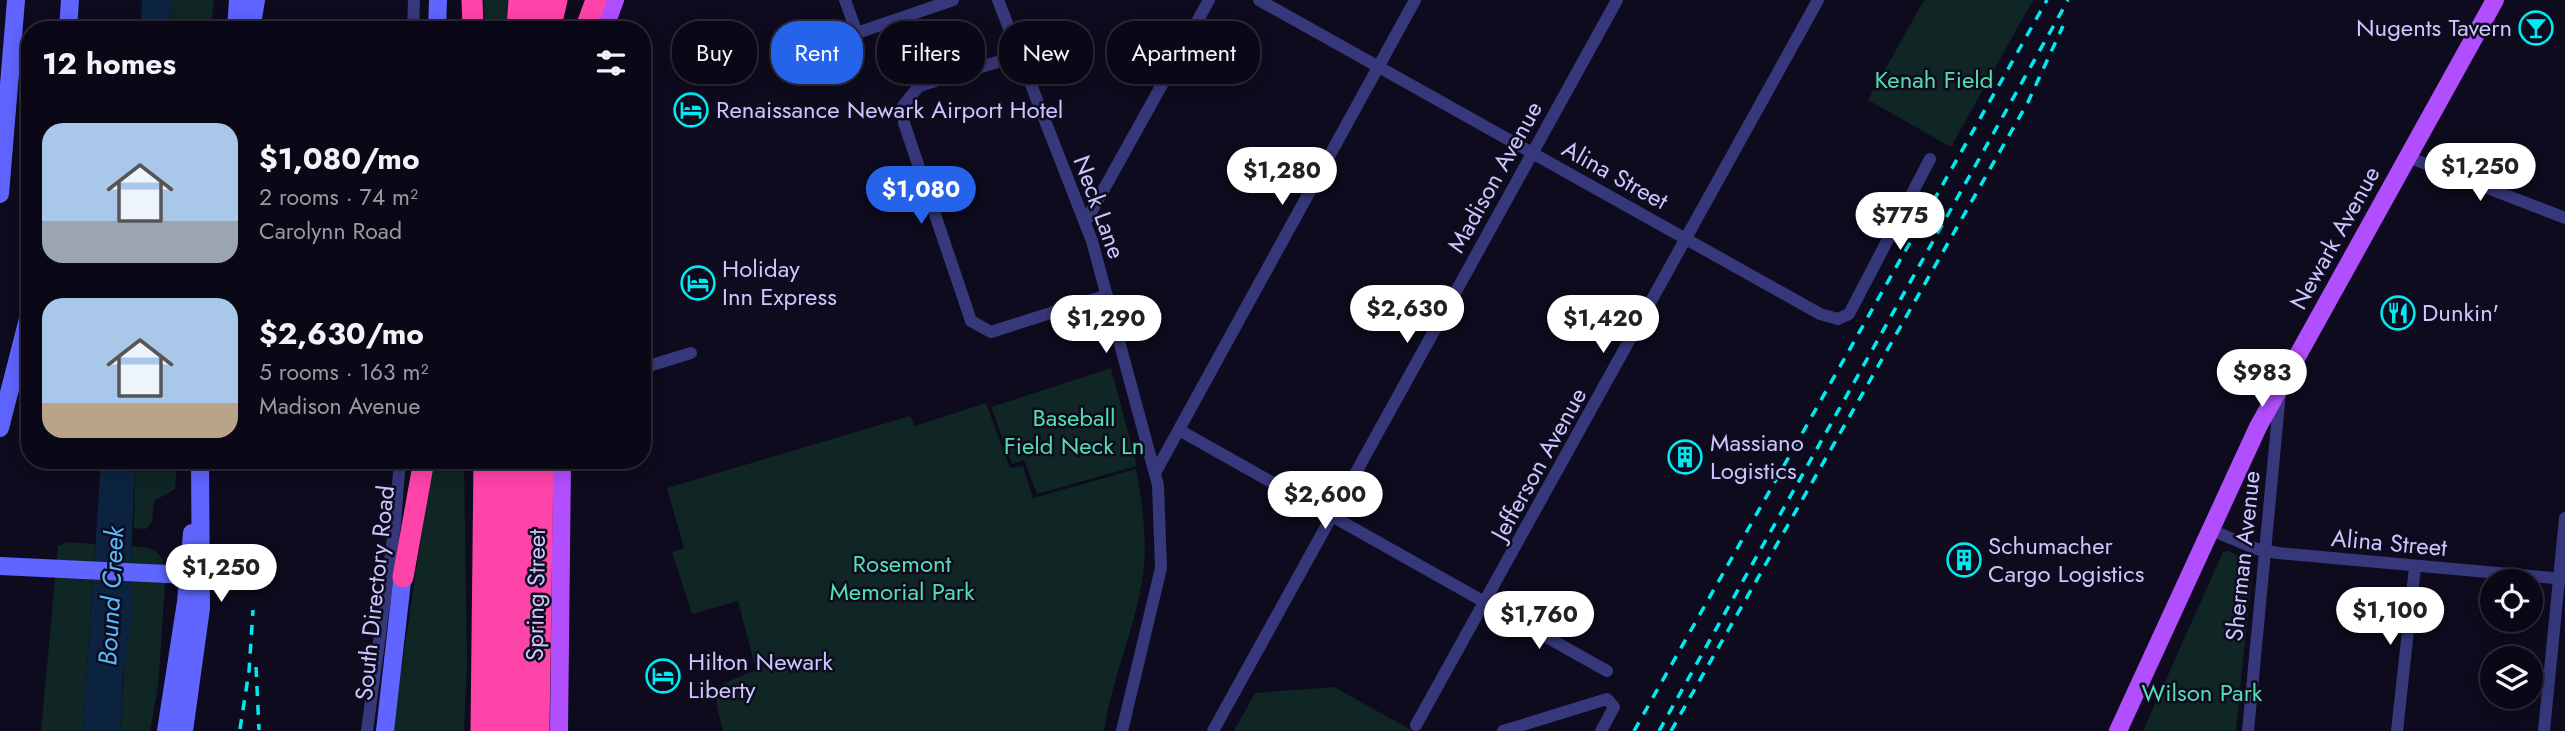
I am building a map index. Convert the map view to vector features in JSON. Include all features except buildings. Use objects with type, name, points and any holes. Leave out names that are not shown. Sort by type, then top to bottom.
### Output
[{"type":"highway","points":[[472,0],[473,21]]},
{"type":"highway","points":[[518,21],[519,0]]},
{"type":"highway","points":[[538,21],[539,0]]},
{"type":"highway","points":[[552,21],[557,0]]},
{"type":"highway","points":[[576,21],[580,0]]},
{"type":"highway","points":[[588,21],[596,0]]},
{"type":"highway","points":[[395,575],[422,469]]},
{"type":"highway","points":[[481,731],[484,469]]},
{"type":"highway","points":[[501,731],[504,469]]},
{"type":"highway","points":[[520,731],[524,469]]},
{"type":"highway","points":[[539,731],[543,469]]},
{"type":"main road","points":[[607,21],[615,0]]},
{"type":"main road","name":"Newark Avenue","points":[[2118,731],[2213,531],[2258,426],[2495,0]]},
{"type":"main road","name":"Spring Street","points":[[559,731],[562,469]]},
{"type":"street","points":[[0,194],[16,0]]},
{"type":"street","points":[[69,21],[70,0]]},
{"type":"street","points":[[237,21],[238,0]]},
{"type":"street","points":[[252,21],[256,0]]},
{"type":"street","points":[[413,21],[414,0]]},
{"type":"street","points":[[437,21],[438,0]]},
{"type":"street","points":[[845,0],[857,33],[953,0]]},
{"type":"street","points":[[1086,223],[1209,0]]},
{"type":"street","name":"Alina Street","points":[[1259,0],[1820,314],[1842,319],[1849,314],[1930,159]]},
{"type":"street","points":[[1155,473],[1415,0]]},
{"type":"street","name":"Madison Avenue","points":[[1213,731],[1617,0]]},
{"type":"street","name":"Jefferson Avenue","points":[[1416,725],[1487,603],[1818,0]]},
{"type":"street","name":"Neck Lane","points":[[1002,3],[1008,21]]},
{"type":"street","points":[[999,61],[919,86],[903,106],[904,123],[971,321],[991,332],[1107,295]]},
{"type":"street","name":"Neck Lane","points":[[1031,84],[1086,223],[1155,473],[1161,526],[1161,568],[1124,726]]},
{"type":"street","points":[[2408,157],[2565,218]]},
{"type":"street","points":[[0,428],[21,345]]},
{"type":"street","points":[[651,365],[691,352]]},
{"type":"street","name":"Sherman Avenue","points":[[2248,731],[2281,386]]},
{"type":"street","points":[[1179,430],[1607,671]]},
{"type":"street","points":[[166,731],[180,574],[200,469]]},
{"type":"street","points":[[184,731],[201,608],[200,469]]},
{"type":"street","points":[[367,731],[395,575],[395,523],[399,469]]},
{"type":"street","name":"South Directory Road","points":[[385,731],[395,575],[413,469]]},
{"type":"street","points":[[2544,731],[2562,579],[2565,518]]},
{"type":"street","name":"Alina Street","points":[[2213,531],[2265,551],[2562,579]]},
{"type":"street","points":[[0,566],[180,574]]},
{"type":"street","points":[[2398,731],[2416,567]]},
{"type":"street","points":[[1503,731],[1607,699],[1614,707],[1601,731]]},
{"type":"green space","points":[[171,0],[214,0],[212,21],[170,21]]},
{"type":"green space","points":[[484,0],[511,0],[510,21],[485,21]]},
{"type":"green space","name":"Kenah Field","points":[[1924,0],[2033,0],[1951,147],[1868,100]]},
{"type":"green space","name":"Baseball Field Neck Ln","points":[[1111,368],[1137,466],[1037,494],[1024,460],[1012,464],[991,407]]},
{"type":"green space","name":"Rosemont Memorial Park","points":[[986,403],[1010,468],[1023,466],[1033,498],[1136,469],[1145,535],[1143,575],[1104,731],[723,731],[717,703],[718,688],[756,670],[738,601],[692,614],[672,552],[684,548],[667,488],[910,416],[915,426]]},
{"type":"green space","points":[[135,469],[176,469],[175,489],[154,501],[152,522],[146,529],[134,528]]},
{"type":"green space","points":[[432,469],[464,469],[467,665],[464,731],[392,731]]},
{"type":"green space","points":[[67,542],[95,544],[83,731],[41,731],[58,546]]},
{"type":"green space","points":[[132,546],[159,554],[166,572],[158,686],[150,731],[120,731]]},
{"type":"green space","name":"Wilson Park","points":[[2229,551],[2253,563],[2236,731],[2143,731],[2223,552]]},
{"type":"green space","points":[[1334,687],[1413,731],[1234,731],[1255,693]]},
{"type":"water","points":[[142,0],[171,0],[170,21],[141,21]]},
{"type":"water","name":"Bound Creek","points":[[100,469],[135,469],[131,563],[133,615],[123,674],[120,731],[83,731]]},
{"type":"railway","points":[[1634,731],[2047,0]]},
{"type":"railway","points":[[1659,731],[2068,0]]},
{"type":"railway","points":[[1671,731],[2028,102],[2063,26]]},
{"type":"railway","points":[[240,729],[249,671],[253,610]]},
{"type":"railway","points":[[256,667],[259,730]]},
{"type":"place","name":"Nugents Tavern","points":[[2536,28]]},
{"type":"place","name":"Renaissance Newark Airport Hotel","points":[[691,110]]},
{"type":"place","name":"Holiday Inn Express","points":[[698,283]]},
{"type":"place","name":"Dunkin'","points":[[2398,313]]},
{"type":"place","name":"Massiano Logistics","points":[[1685,457]]},
{"type":"place","name":"Schumacher Cargo Logistics","points":[[1964,560]]},
{"type":"place","name":"Hilton Newark Liberty","points":[[663,676]]}]
